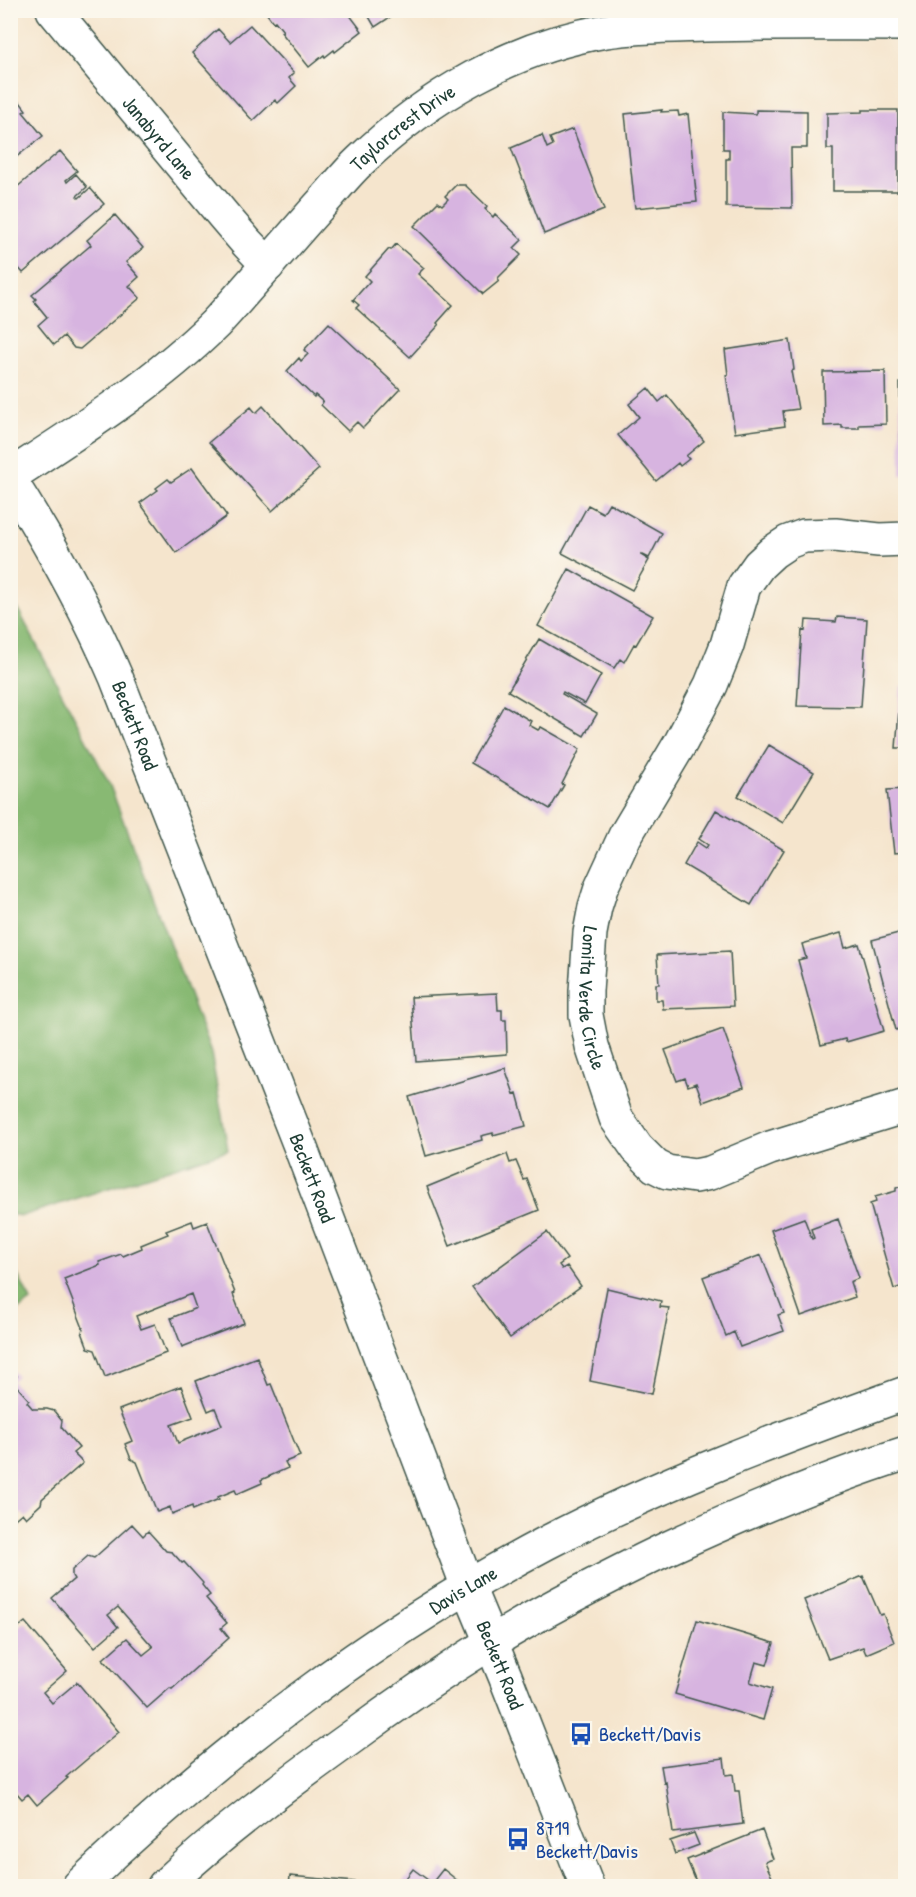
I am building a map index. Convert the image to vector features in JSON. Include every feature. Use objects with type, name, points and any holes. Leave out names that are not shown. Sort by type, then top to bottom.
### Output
[{"type":"street","name":"Janabyrd Lane","points":[[53,10],[223,215],[268,265]]},
{"type":"street","name":"Taylorcrest Drive","points":[[10,478],[102,417],[193,346],[359,161],[431,102],[492,67],[533,50],[570,39],[606,31],[642,27],[738,24],[906,24]]},
{"type":"street","name":"Beckett Road","points":[[10,478],[64,569],[101,641],[116,677],[296,1135],[468,1587],[587,1887]]},
{"type":"street","name":"Lomita Verde Circle","points":[[906,539],[879,540],[835,534],[804,536],[788,542],[773,552],[759,565],[744,586],[727,645],[711,685],[681,742],[625,836],[601,888],[590,933],[586,991],[586,1015],[592,1046],[616,1118],[637,1148],[655,1166],[667,1172],[695,1176],[710,1173],[770,1148],[906,1106]]},
{"type":"street","name":"Davis Lane","points":[[79,1887],[126,1842],[236,1748],[370,1648],[468,1587],[546,1543],[638,1498],[785,1437],[906,1393]]},
{"type":"street","points":[[164,1887],[188,1864],[285,1785],[491,1642],[593,1584],[719,1524],[854,1469],[906,1453]]},
{"type":"green space","points":[[11,596],[109,783],[211,1053],[228,1150],[22,1216],[10,1214]]},
{"type":"green space","points":[[10,1260],[31,1301],[11,1315],[10,1315]]},
{"type":"building","points":[[264,10],[346,10],[362,31],[335,52],[334,50],[325,57],[324,55],[309,67],[281,32],[283,31]]},
{"type":"building","points":[[365,10],[401,10],[375,27]]},
{"type":"building","points":[[250,25],[294,73],[289,78],[296,86],[278,103],[275,100],[253,121],[192,53],[218,29],[230,42]]},
{"type":"building","points":[[10,99],[16,105],[20,102],[26,110],[23,112],[43,136],[10,162]]},
{"type":"building","points":[[662,110],[661,112],[678,111],[679,116],[688,114],[697,202],[635,208],[625,114]]},
{"type":"building","points":[[756,110],[807,111],[807,148],[791,148],[792,208],[726,207],[726,159],[729,159],[729,149],[723,149],[723,112],[756,114]]},
{"type":"building","points":[[862,110],[898,110],[898,191],[833,191],[833,149],[827,149],[827,113],[862,112]]},
{"type":"building","points":[[573,129],[604,210],[544,234],[511,148],[542,135],[547,148],[553,145],[550,138]]},
{"type":"building","points":[[60,151],[77,171],[66,180],[67,182],[76,174],[87,187],[77,196],[79,198],[90,188],[104,204],[23,273],[10,258],[10,193]]},
{"type":"building","points":[[456,185],[465,185],[487,206],[485,209],[493,217],[495,214],[522,240],[514,248],[521,255],[498,278],[499,281],[483,294],[414,226],[438,202],[442,205],[448,199],[445,196]]},
{"type":"building","points":[[115,215],[143,248],[126,262],[139,277],[129,286],[140,298],[80,349],[74,348],[64,336],[54,345],[38,325],[47,317],[32,295],[91,245],[87,240]]},
{"type":"building","points":[[396,244],[424,268],[418,274],[453,305],[437,323],[439,325],[410,357],[356,308],[359,305],[353,300],[370,281],[365,276]]},
{"type":"building","points":[[329,323],[400,389],[363,428],[357,422],[348,431],[321,405],[323,402],[315,395],[314,397],[287,371],[299,358],[301,361],[308,354],[304,350]]},
{"type":"building","points":[[790,340],[794,370],[791,371],[798,409],[783,411],[785,426],[735,433],[726,375],[728,375],[725,350]]},
{"type":"building","points":[[885,371],[886,424],[859,425],[859,428],[842,428],[842,425],[824,426],[823,372]]},
{"type":"building","points":[[900,383],[906,383],[906,475],[901,475]]},
{"type":"building","points":[[648,388],[659,402],[667,395],[704,441],[686,456],[689,459],[680,466],[678,463],[656,481],[618,435],[639,417],[629,404]]},
{"type":"building","points":[[263,406],[319,469],[272,511],[209,442],[251,407],[256,413]]},
{"type":"building","points":[[192,468],[227,516],[176,553],[140,503],[158,490],[156,488],[168,479],[171,482]]},
{"type":"building","points":[[609,503],[662,533],[649,558],[641,554],[649,560],[632,590],[562,553],[588,505],[603,513]]},
{"type":"building","points":[[569,569],[653,616],[624,662],[620,659],[614,668],[538,626]]},
{"type":"building","points":[[837,617],[867,619],[861,707],[797,706],[802,630],[805,631],[806,620],[836,622]]},
{"type":"building","points":[[539,639],[601,675],[585,704],[563,692],[562,694],[597,714],[584,736],[508,691]]},
{"type":"building","points":[[901,686],[906,686],[906,748],[896,748]]},
{"type":"building","points":[[504,705],[531,721],[529,725],[538,730],[541,727],[580,749],[550,809],[471,763]]},
{"type":"building","points":[[769,745],[814,772],[783,823],[738,796]]},
{"type":"building","points":[[906,789],[906,852],[894,853],[887,790]]},
{"type":"building","points":[[716,810],[784,850],[751,905],[684,865],[697,842],[706,848],[708,845],[699,839]]},
{"type":"building","points":[[906,931],[906,1027],[896,1030],[872,940]]},
{"type":"building","points":[[841,933],[845,948],[859,944],[884,1031],[846,1042],[845,1039],[821,1045],[798,960],[806,958],[802,944]]},
{"type":"building","points":[[730,951],[733,1006],[663,1009],[662,1000],[656,1000],[656,984],[659,984],[657,955]]},
{"type":"building","points":[[497,993],[498,1010],[502,1010],[502,1020],[506,1020],[507,1054],[416,1061],[411,997]]},
{"type":"building","points":[[723,1029],[744,1087],[703,1102],[696,1083],[688,1086],[685,1078],[677,1081],[665,1050]]},
{"type":"building","points":[[505,1068],[514,1094],[517,1093],[526,1126],[481,1136],[482,1140],[426,1156],[409,1097]]},
{"type":"building","points":[[507,1154],[510,1163],[516,1161],[524,1180],[527,1179],[539,1210],[450,1246],[427,1187]]},
{"type":"building","points":[[906,1185],[906,1285],[894,1289],[870,1204],[876,1202],[875,1197],[896,1191],[896,1188]]},
{"type":"building","points":[[804,1218],[812,1239],[814,1238],[811,1229],[838,1219],[859,1278],[850,1282],[855,1297],[801,1316],[771,1230]]},
{"type":"building","points":[[192,1221],[194,1227],[207,1222],[235,1293],[233,1294],[244,1323],[182,1347],[171,1318],[196,1308],[191,1294],[136,1316],[141,1329],[155,1324],[166,1353],[105,1377],[95,1350],[88,1348],[82,1332],[83,1328],[64,1279],[100,1265],[99,1262],[142,1248],[141,1245],[168,1234],[166,1231]]},
{"type":"building","points":[[547,1232],[567,1259],[559,1265],[562,1269],[567,1266],[581,1286],[510,1338],[472,1287]]},
{"type":"building","points":[[761,1255],[784,1313],[778,1315],[784,1331],[740,1347],[734,1332],[726,1336],[703,1277]]},
{"type":"building","points":[[607,1288],[661,1301],[660,1307],[669,1308],[652,1394],[590,1381]]},
{"type":"building","points":[[257,1357],[268,1385],[271,1384],[300,1456],[285,1462],[288,1468],[237,1494],[235,1490],[193,1510],[192,1506],[172,1514],[170,1507],[157,1512],[137,1462],[131,1459],[125,1444],[132,1441],[119,1410],[181,1386],[193,1417],[171,1425],[178,1443],[222,1425],[215,1408],[208,1411],[196,1381]]},
{"type":"building","points":[[10,1368],[17,1376],[12,1381],[29,1400],[27,1402],[33,1409],[54,1411],[62,1421],[61,1427],[79,1448],[73,1453],[83,1463],[42,1499],[41,1504],[26,1518],[22,1513],[10,1523]]},
{"type":"building","points":[[132,1524],[143,1536],[148,1531],[166,1551],[172,1552],[182,1563],[184,1562],[203,1583],[202,1585],[210,1595],[206,1598],[227,1623],[221,1628],[229,1638],[147,1708],[103,1659],[127,1638],[143,1655],[153,1647],[118,1607],[108,1615],[118,1627],[95,1647],[52,1598],[74,1579],[72,1570],[88,1556],[94,1558]]},
{"type":"building","points":[[863,1576],[880,1615],[883,1614],[894,1642],[866,1654],[863,1647],[828,1659],[804,1600]]},
{"type":"building","points":[[697,1620],[774,1643],[767,1665],[756,1662],[750,1682],[772,1689],[763,1720],[675,1694]]},
{"type":"building","points":[[25,1622],[67,1671],[43,1692],[52,1703],[77,1682],[119,1732],[37,1805],[28,1794],[22,1799],[10,1785],[10,1634]]},
{"type":"building","points":[[724,1758],[726,1775],[733,1774],[735,1791],[739,1791],[743,1824],[673,1833],[666,1782],[664,1783],[661,1766]]},
{"type":"building","points":[[762,1830],[773,1859],[765,1862],[776,1886],[698,1886],[687,1860]]},
{"type":"building","points":[[694,1833],[699,1845],[675,1854],[670,1841]]},
{"type":"building","points":[[413,1869],[432,1883],[443,1869],[463,1885],[400,1886]]},
{"type":"building","points":[[290,1876],[355,1882],[355,1886],[289,1886]]},
{"type":"place","name":"Beckett/Davis","points":[[581,1734]]},
{"type":"place","name":"8719 Beckett/Davis","points":[[518,1839]]}]
